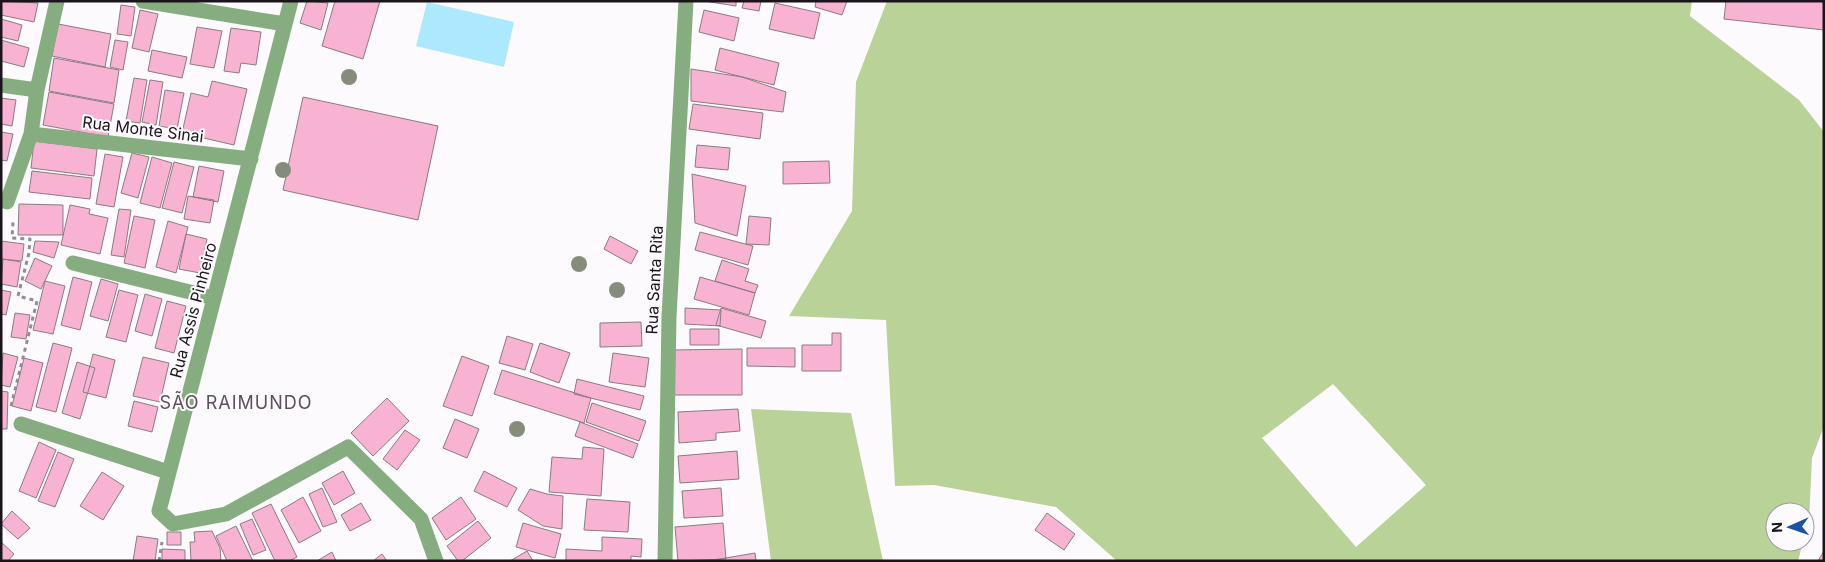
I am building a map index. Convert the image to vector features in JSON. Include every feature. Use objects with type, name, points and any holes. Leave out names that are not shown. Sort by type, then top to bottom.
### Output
[{"type":"street","points":[[7,202],[31,134],[37,90],[57,1]]},
{"type":"street","points":[[143,1],[285,24]]},
{"type":"street","name":"Rua Assis Pinheiro","points":[[291,1],[159,512],[173,524],[226,514],[348,447],[421,519],[436,561]]},
{"type":"street","name":"Rua Santa Rita","points":[[664,561],[669,317],[686,1]]},
{"type":"street","points":[[1,85],[37,90]]},
{"type":"street","name":"Rua Monte Sinai","points":[[31,134],[251,159]]},
{"type":"street","points":[[73,263],[214,298]]},
{"type":"street","points":[[22,424],[168,472]]},
{"type":"path","points":[[7,202],[14,209],[12,238],[30,239],[29,253],[18,296],[37,301],[10,407],[14,420],[22,424]]},
{"type":"green space","points":[[887,1],[1692,1],[1690,16],[1799,100],[1824,132],[1824,426],[1812,458],[1810,502],[1765,502],[1765,552],[1800,552],[1798,561],[1117,561],[1056,507],[934,485],[895,486],[886,320],[789,316],[852,211],[856,82]],"holes":[[[1333,384],[1426,485],[1356,547],[1262,438]]]},
{"type":"green space","points":[[751,409],[851,413],[883,561],[771,561]]},
{"type":"water","points":[[427,2],[514,22],[504,67],[416,46]]},
{"type":"building","points":[[1,1],[38,3],[34,22],[1,15]]},
{"type":"building","points":[[307,1],[328,3],[321,30],[300,23]]},
{"type":"building","points":[[335,1],[380,1],[363,59],[322,46]]},
{"type":"building","points":[[704,1],[736,1],[736,6]]},
{"type":"building","points":[[744,1],[761,1],[759,11],[742,8]]},
{"type":"building","points":[[816,1],[847,1],[842,15],[815,7]]},
{"type":"building","points":[[1726,1],[1820,1],[1824,3],[1824,30],[1724,19]]},
{"type":"building","points":[[775,3],[820,13],[814,39],[769,29]]},
{"type":"building","points":[[121,5],[135,7],[131,36],[117,34]]},
{"type":"building","points":[[140,10],[158,14],[149,52],[132,48]]},
{"type":"building","points":[[704,10],[739,18],[734,41],[699,32]]},
{"type":"building","points":[[1,19],[22,25],[18,41],[1,37]]},
{"type":"building","points":[[58,24],[111,34],[105,67],[52,56]]},
{"type":"building","points":[[197,27],[222,31],[214,68],[190,64]]},
{"type":"building","points":[[231,28],[261,32],[256,65],[241,63],[239,73],[224,71]]},
{"type":"building","points":[[1,40],[29,48],[24,67],[1,61]]},
{"type":"building","points":[[115,40],[128,42],[123,70],[110,67]]},
{"type":"building","points":[[720,48],[779,63],[774,85],[715,70]]},
{"type":"building","points":[[152,50],[187,57],[182,78],[148,71]]},
{"type":"building","points":[[54,58],[119,70],[114,103],[49,91]]},
{"type":"building","points":[[691,69],[742,77],[786,92],[783,112],[691,101]]},
{"type":"building","points":[[134,78],[147,80],[140,123],[126,121]]},
{"type":"building","points":[[150,80],[163,82],[156,125],[142,122]]},
{"type":"building","points":[[212,81],[247,89],[234,145],[182,133],[191,93],[208,97]]},
{"type":"building","points":[[165,90],[184,93],[177,129],[159,126]]},
{"type":"building","points":[[49,92],[114,104],[108,137],[43,125]]},
{"type":"building","points":[[303,97],[438,126],[418,220],[283,190]]},
{"type":"building","points":[[1,98],[16,100],[12,126],[1,124]]},
{"type":"building","points":[[693,104],[763,113],[760,139],[689,129]]},
{"type":"building","points":[[1,132],[13,134],[7,161],[1,160]]},
{"type":"building","points":[[34,141],[97,149],[94,176],[31,168]]},
{"type":"building","points":[[697,145],[730,148],[728,170],[695,167]]},
{"type":"building","points":[[132,153],[149,157],[138,198],[121,193]]},
{"type":"building","points":[[105,154],[123,157],[114,207],[96,204]]},
{"type":"building","points":[[152,157],[172,163],[160,208],[140,203]]},
{"type":"building","points":[[829,161],[830,183],[783,184],[783,162]]},
{"type":"building","points":[[174,162],[194,167],[182,213],[162,208]]},
{"type":"building","points":[[199,166],[224,171],[218,202],[193,197]]},
{"type":"building","points":[[32,171],[92,178],[90,199],[29,192]]},
{"type":"building","points":[[692,174],[746,186],[737,236],[695,223]]},
{"type":"building","points":[[188,196],[214,200],[210,223],[184,219]]},
{"type":"building","points":[[19,204],[63,205],[63,235],[18,235]]},
{"type":"building","points":[[70,205],[90,209],[89,214],[108,218],[100,254],[61,245]]},
{"type":"building","points":[[119,209],[131,210],[124,257],[111,255]]},
{"type":"building","points":[[134,216],[155,220],[145,268],[124,263]]},
{"type":"building","points":[[749,216],[771,218],[769,245],[746,244]]},
{"type":"building","points":[[168,221],[188,227],[176,273],[156,267]]},
{"type":"building","points":[[700,232],[753,246],[748,265],[695,250]]},
{"type":"building","points":[[186,234],[207,239],[200,273],[179,269]]},
{"type":"building","points":[[610,236],[638,251],[631,264],[604,249]]},
{"type":"building","points":[[1,241],[24,244],[22,261],[1,259]]},
{"type":"building","points":[[35,241],[59,242],[54,258],[33,252]]},
{"type":"building","points":[[35,258],[52,266],[41,289],[25,281]]},
{"type":"building","points":[[3,259],[21,262],[17,287],[1,284]]},
{"type":"building","points":[[722,260],[749,269],[745,281],[758,285],[755,293],[715,281]]},
{"type":"building","points":[[73,277],[92,282],[80,330],[61,325]]},
{"type":"building","points":[[700,277],[755,293],[749,315],[694,299]]},
{"type":"building","points":[[101,279],[118,284],[108,321],[90,316]]},
{"type":"building","points":[[45,281],[65,286],[53,334],[33,330]]},
{"type":"building","points":[[1,290],[11,292],[6,315],[1,314]]},
{"type":"building","points":[[119,290],[138,295],[126,342],[106,337]]},
{"type":"building","points":[[145,294],[162,299],[152,336],[135,331]]},
{"type":"building","points":[[167,301],[186,306],[174,353],[155,348]]},
{"type":"building","points":[[685,308],[721,310],[720,326],[685,324]]},
{"type":"building","points":[[721,308],[766,321],[761,338],[716,325]]},
{"type":"building","points":[[15,313],[30,315],[26,339],[11,337]]},
{"type":"building","points":[[641,322],[642,346],[600,347],[600,323]]},
{"type":"building","points":[[690,329],[719,329],[719,345],[690,345]]},
{"type":"building","points":[[832,333],[841,333],[841,371],[802,371],[802,345],[832,345]]},
{"type":"building","points":[[507,336],[533,344],[525,370],[499,363]]},
{"type":"building","points":[[53,343],[72,348],[56,412],[36,407]]},
{"type":"building","points":[[540,343],[570,353],[559,383],[530,372]]},
{"type":"building","points":[[747,348],[795,348],[795,367],[747,366]]},
{"type":"building","points":[[742,349],[742,395],[674,395],[673,350]]},
{"type":"building","points":[[3,353],[18,357],[10,387],[1,385]]},
{"type":"building","points":[[613,353],[649,358],[645,387],[609,382]]},
{"type":"building","points":[[93,354],[115,360],[106,398],[83,392]]},
{"type":"building","points":[[462,356],[489,366],[472,416],[443,406]]},
{"type":"building","points":[[143,357],[169,363],[160,402],[133,396]]},
{"type":"building","points":[[24,358],[43,363],[31,411],[12,406]]},
{"type":"building","points":[[77,362],[95,368],[80,419],[62,413]]},
{"type":"building","points":[[502,370],[591,398],[584,423],[494,394]]},
{"type":"building","points":[[577,379],[644,396],[640,410],[574,394]]},
{"type":"building","points":[[1,391],[8,392],[7,429],[1,429]]},
{"type":"building","points":[[387,398],[409,421],[373,456],[351,433]]},
{"type":"building","points":[[134,401],[158,407],[152,432],[128,426]]},
{"type":"building","points":[[592,403],[646,421],[639,441],[586,422]]},
{"type":"building","points":[[738,409],[740,431],[716,433],[716,440],[679,443],[678,412]]},
{"type":"building","points":[[455,419],[479,429],[467,458],[443,448]]},
{"type":"building","points":[[580,422],[638,444],[633,458],[575,436]]},
{"type":"building","points":[[405,430],[420,440],[397,470],[383,459]]},
{"type":"building","points":[[39,442],[56,450],[36,498],[19,491]]},
{"type":"building","points":[[583,447],[604,449],[601,496],[549,492],[552,457],[582,459]]},
{"type":"building","points":[[737,451],[739,479],[680,483],[678,456]]},
{"type":"building","points":[[58,452],[74,459],[55,507],[38,501]]},
{"type":"building","points":[[343,471],[355,493],[334,505],[322,483]]},
{"type":"building","points":[[484,471],[517,488],[507,507],[474,491]]},
{"type":"building","points":[[102,472],[124,486],[103,520],[80,506]]},
{"type":"building","points":[[322,488],[337,522],[323,527],[309,494]]},
{"type":"building","points":[[721,488],[723,516],[684,518],[682,491]]},
{"type":"building","points":[[530,489],[563,496],[562,529],[543,526],[518,510]]},
{"type":"building","points":[[303,497],[321,531],[299,543],[281,510]]},
{"type":"building","points":[[461,497],[476,519],[446,540],[432,518]]},
{"type":"building","points":[[587,499],[630,502],[628,532],[584,530]]},
{"type":"building","points":[[361,503],[371,520],[350,531],[341,515]]},
{"type":"building","points":[[271,504],[297,557],[289,561],[275,561],[252,513]]},
{"type":"building","points":[[12,511],[30,528],[18,539],[1,524]]},
{"type":"building","points":[[1047,513],[1075,534],[1064,550],[1035,530]]},
{"type":"building","points":[[252,519],[266,550],[253,555],[240,524]]},
{"type":"building","points":[[478,521],[491,538],[462,561],[458,561],[447,546]]},
{"type":"building","points":[[523,523],[561,534],[555,558],[516,547]]},
{"type":"building","points":[[723,523],[726,559],[678,561],[675,527]]},
{"type":"building","points":[[236,526],[253,561],[227,561],[216,536]]},
{"type":"building","points":[[212,531],[220,548],[221,561],[191,561],[190,542],[195,542],[194,532]]},
{"type":"building","points":[[167,532],[181,532],[181,545],[167,545]]},
{"type":"building","points":[[137,536],[158,539],[155,561],[133,561]]},
{"type":"building","points":[[602,537],[642,539],[641,557],[631,556],[631,561],[566,561],[566,549],[602,551]]},
{"type":"building","points":[[1,542],[14,554],[8,561],[1,561]]},
{"type":"building","points":[[162,549],[185,550],[185,561],[162,561]]},
{"type":"building","points":[[527,551],[533,561],[510,561]]},
{"type":"building","points":[[1824,551],[1824,561],[1818,561]]},
{"type":"building","points":[[332,552],[336,561],[317,561]]},
{"type":"building","points":[[755,553],[756,561],[708,561]]},
{"type":"building","points":[[382,554],[387,561],[373,561]]},
{"type":"district","name":"SÃO RAIMUNDO","points":[[236,402]]}]
